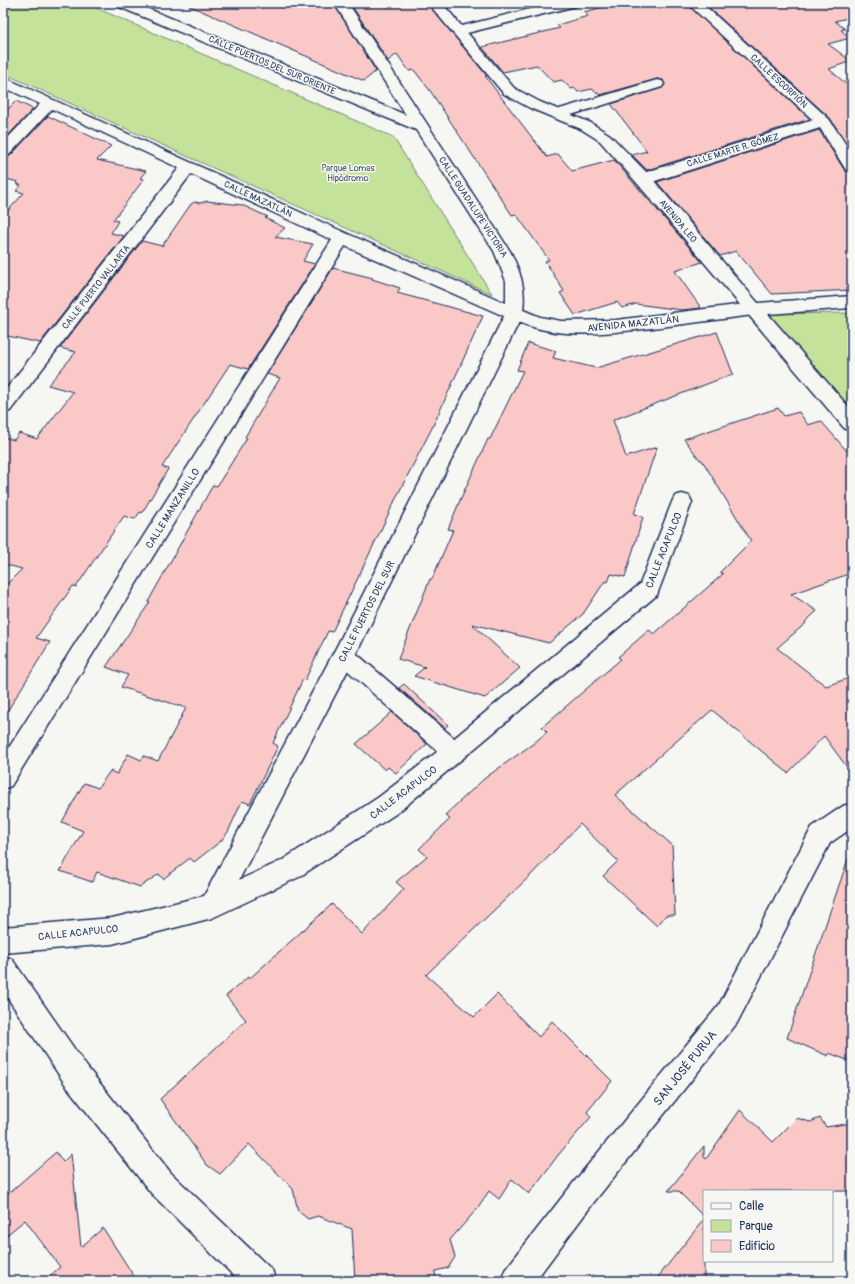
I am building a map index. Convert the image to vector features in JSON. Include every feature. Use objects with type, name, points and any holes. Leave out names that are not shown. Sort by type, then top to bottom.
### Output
[{"type":"street","name":"CALLE PUERTOS DEL SUR ORIENTE","points":[[122,3],[422,127]]},
{"type":"street","name":"CALLE GUADALUPE VICTORIA","points":[[340,3],[502,251],[514,275],[516,296],[514,314]]},
{"type":"street","name":"AVENIDA LEO","points":[[435,3],[508,91],[535,105],[586,126],[605,138],[643,179],[852,424]]},
{"type":"street","points":[[459,32],[571,3]]},
{"type":"street","name":"CALLE ESCORPIÓN","points":[[694,3],[824,122],[852,167]]},
{"type":"street","name":"CALLE MAZATLÁN","points":[[3,81],[342,238],[514,314]]},
{"type":"street","points":[[558,114],[657,84]]},
{"type":"street","points":[[3,152],[49,103]]},
{"type":"street","name":"CALLE MARTE R. GÓMEZ","points":[[643,179],[824,122]]},
{"type":"street","name":"CALLE PUERTO VALLARTA","points":[[3,406],[188,167]]},
{"type":"street","name":"CALLE MANZANILLO","points":[[3,778],[342,238]]},
{"type":"street","name":"AVENIDA MAZATLÁN","points":[[514,314],[537,323],[561,327],[586,328],[616,326],[753,309],[852,302]]},
{"type":"street","name":"CALLE PUERTOS DEL SUR","points":[[212,906],[344,655],[514,314]]},
{"type":"street","name":"CALLE ACAPULCO","points":[[3,940],[112,930],[212,906],[290,868],[388,805],[454,752],[649,589],[682,502]]},
{"type":"street","name":"SAN JOSÉ PURUA","points":[[516,1281],[584,1192],[728,1014],[821,835],[852,814]]},
{"type":"street","points":[[3,968],[77,1077],[161,1183],[261,1281]]},
{"type":"lane","points":[[344,655],[454,752]]},
{"type":"green space","name":"Parque Lomas Hipódromo","points":[[3,3],[85,3],[393,137],[492,294],[3,73]]},
{"type":"green space","points":[[852,313],[852,414],[765,314]]},
{"type":"building","points":[[183,3],[333,3],[376,71],[364,81]]},
{"type":"building","points":[[350,3],[427,3],[487,76],[485,76],[547,157],[558,154],[572,171],[614,160],[702,262],[675,271],[701,308],[682,310],[636,304],[622,308],[617,302],[575,315],[560,293],[564,291],[545,261],[549,260],[516,214],[512,215],[431,92],[414,70],[409,71],[397,54],[388,61]]},
{"type":"building","points":[[619,3],[686,3],[810,119],[647,170],[632,155],[647,151],[611,104],[662,88],[665,85],[663,80],[657,79],[600,95],[592,89],[578,92],[574,88],[571,89],[562,80],[553,82],[537,65],[503,72],[482,47],[560,28],[557,25],[588,16],[584,12]]},
{"type":"building","points":[[704,3],[852,3],[852,17],[835,21],[845,29],[841,30],[850,38],[828,44],[851,61],[829,69],[852,89],[852,151],[830,118]]},
{"type":"building","points":[[16,101],[33,109],[3,141],[3,114]]},
{"type":"building","points":[[48,116],[111,146],[97,160],[146,171],[140,178],[144,179],[113,220],[118,221],[111,233],[124,236],[40,343],[3,335],[3,216],[24,193],[16,191],[21,185],[17,184],[18,182],[3,178],[3,158],[10,156]]},
{"type":"building","points":[[819,130],[845,171],[852,173],[852,290],[772,294],[736,251],[720,256],[657,182]]},
{"type":"building","points":[[207,201],[242,205],[268,217],[265,218],[285,228],[275,237],[313,244],[303,261],[315,264],[248,369],[230,364],[162,467],[168,469],[142,513],[140,512],[135,519],[124,516],[76,587],[73,586],[36,638],[50,642],[3,718],[3,588],[22,569],[3,564],[3,437],[14,440],[19,433],[37,439],[73,392],[48,385],[76,352],[60,348],[142,241],[162,246],[191,204],[195,202],[200,203]]},
{"type":"building","points":[[333,268],[373,278],[372,279],[400,288],[397,293],[483,316],[432,428],[398,494],[332,632],[328,631],[305,680],[303,679],[273,743],[278,746],[250,804],[242,801],[228,832],[221,841],[194,862],[190,858],[163,879],[159,874],[140,887],[97,872],[92,882],[60,871],[83,831],[62,822],[84,783],[98,788],[110,771],[117,774],[128,754],[141,760],[144,756],[158,761],[186,708],[121,687],[128,675],[106,667],[150,602],[148,602],[213,485],[217,486],[247,438],[245,437],[280,378],[267,374]]},
{"type":"building","points":[[717,332],[733,374],[613,420],[626,457],[657,447],[634,514],[643,517],[625,577],[611,574],[608,582],[605,581],[583,614],[549,643],[472,624],[520,668],[485,698],[414,676],[425,667],[398,659],[430,579],[432,579],[453,530],[448,529],[461,498],[488,439],[490,439],[523,371],[517,370],[528,343],[556,351],[553,358],[596,368]]},
{"type":"building","points":[[778,408],[784,416],[799,412],[808,425],[821,421],[852,457],[852,569],[846,575],[791,594],[817,611],[805,622],[806,623],[777,648],[826,686],[852,677],[852,774],[824,736],[788,773],[712,710],[615,795],[672,845],[675,915],[666,915],[657,926],[603,876],[618,861],[580,824],[531,875],[426,975],[474,1017],[497,994],[539,1037],[552,1021],[612,1081],[587,1112],[591,1117],[559,1154],[529,1194],[512,1179],[499,1199],[489,1191],[476,1210],[450,1240],[455,1257],[448,1268],[435,1271],[436,1281],[355,1281],[352,1229],[318,1216],[308,1219],[298,1211],[293,1189],[249,1144],[220,1174],[207,1165],[160,1099],[246,1020],[226,996],[248,977],[249,979],[332,904],[362,934],[404,889],[396,882],[427,856],[419,849],[450,819],[445,815],[485,778],[547,732],[542,727],[621,659],[618,657],[649,630],[654,634],[723,574],[720,572],[751,541],[702,460],[700,460],[684,439]]},
{"type":"building","points":[[404,684],[448,725],[445,728],[399,688]]},
{"type":"building","points":[[392,712],[427,744],[396,773],[388,767],[385,770],[356,744]]},
{"type":"building","points":[[848,859],[852,859],[852,1062],[829,1053],[828,1056],[787,1038]]},
{"type":"building","points":[[740,1110],[773,1142],[797,1118],[810,1122],[820,1118],[826,1127],[852,1123],[852,1191],[703,1190],[703,1216],[678,1191],[668,1191],[704,1146],[704,1157],[706,1159]]},
{"type":"building","points":[[56,1152],[63,1162],[71,1154],[81,1247],[103,1228],[137,1281],[44,1281],[60,1267],[25,1220],[3,1238],[3,1198]]},
{"type":"building","points":[[703,1220],[704,1281],[655,1281]]}]
